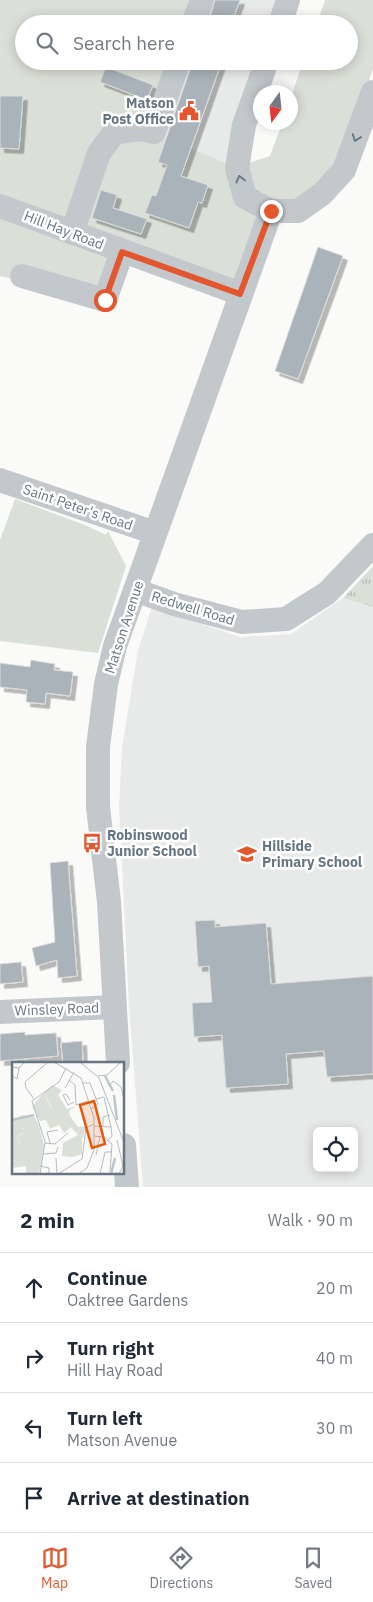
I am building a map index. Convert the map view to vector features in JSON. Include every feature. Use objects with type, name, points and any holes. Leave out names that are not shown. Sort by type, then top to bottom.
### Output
[{"type":"street","points":[[196,15],[202,0]]},
{"type":"street","points":[[283,15],[288,0]]},
{"type":"street","points":[[72,233],[99,154],[114,133],[140,129],[154,132],[177,70]]},
{"type":"street","points":[[264,70],[244,125],[237,168],[245,197],[271,211],[298,211],[322,194],[344,170],[373,92]]},
{"type":"street","name":"Hill Hay Road","points":[[0,206],[240,294]]},
{"type":"street","name":"Matson Avenue","points":[[118,1062],[109,902],[98,807],[98,747],[106,684],[115,646],[271,211]]},
{"type":"street","points":[[22,276],[105,300],[122,252]]},
{"type":"street","name":"Saint Peter's Road","points":[[0,480],[155,533]]},
{"type":"street","name":"Redwell Road","points":[[135,590],[174,604],[242,622],[286,619],[327,593],[373,544]]},
{"type":"street","name":"Winsley Road","points":[[0,1012],[114,1007]]},
{"type":"street","points":[[125,1159],[127,1187]]},
{"type":"shaded area","points":[[204,0],[288,0],[283,15],[198,15]]},
{"type":"shaded area","points":[[177,70],[264,70],[260,85],[253,85],[253,111],[237,168],[154,132]]},
{"type":"shaded area","name":"Hillside Primary School","points":[[343,598],[373,607],[373,1187],[143,1187],[129,1006],[119,805],[122,748],[138,650],[152,607],[240,637],[291,634]]},
{"type":"green space","points":[[0,0],[204,0],[198,15],[15,15],[15,70],[177,70],[154,132],[237,168],[271,211],[241,294],[122,252],[105,300],[0,276]]},
{"type":"green space","points":[[325,0],[373,0],[373,69],[329,177],[289,207],[253,191],[243,165],[270,156],[279,130],[298,130],[298,85],[295,85],[300,70],[358,70],[358,15],[320,15]]},
{"type":"green space","points":[[15,499],[85,525],[106,535],[108,531],[126,566],[98,653],[0,641],[0,540]]},
{"type":"green space","points":[[373,566],[373,607],[343,598]]},
{"type":"building","points":[[215,0],[240,0],[234,15],[211,15]]},
{"type":"building","points":[[105,70],[114,70],[153,85],[147,100],[100,82]]},
{"type":"building","points":[[190,70],[219,70],[181,176],[208,185],[202,203],[198,202],[189,228],[145,213],[152,195],[156,196],[167,165],[158,162]]},
{"type":"building","points":[[0,96],[23,96],[19,149],[0,148]]},
{"type":"building","points":[[101,190],[117,195],[113,208],[147,219],[141,234],[92,218]]},
{"type":"building","points":[[318,247],[343,256],[298,379],[275,371]]},
{"type":"building","points":[[31,660],[55,664],[54,670],[73,672],[70,696],[46,693],[45,704],[26,702],[27,690],[0,687],[0,663],[30,667]]},
{"type":"building","points":[[68,861],[77,976],[58,978],[57,960],[36,966],[32,948],[55,942],[50,863]]},
{"type":"building","points":[[215,920],[215,927],[266,923],[271,984],[373,976],[373,1074],[327,1077],[324,1051],[286,1054],[288,1084],[226,1088],[222,1035],[194,1037],[192,1003],[212,1002],[209,966],[198,967],[195,921]]},
{"type":"building","points":[[21,962],[23,982],[0,984],[0,964]]},
{"type":"building","points":[[25,1032],[25,1035],[56,1033],[58,1056],[0,1061],[0,1034]]},
{"type":"building","points":[[82,1041],[83,1062],[63,1062],[61,1043]]},
{"type":"place","name":"Matson Post Office","points":[[189,111]]},
{"type":"place","name":"Robinswood Junior School","points":[[92,843]]},
{"type":"place","name":"Hillside Primary School","points":[[247,854]]},
{"type":"route","points":[[105,300],[122,252],[240,294],[271,211]]}]
